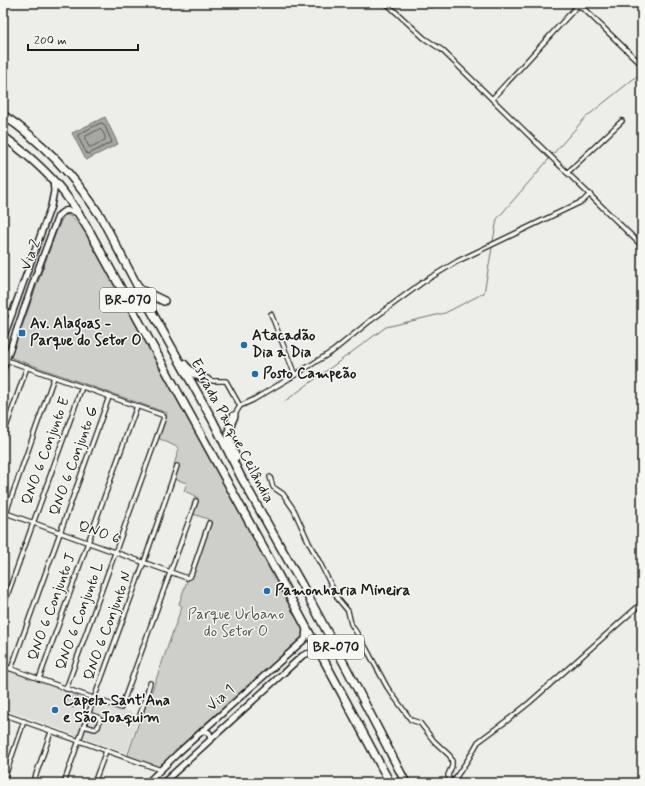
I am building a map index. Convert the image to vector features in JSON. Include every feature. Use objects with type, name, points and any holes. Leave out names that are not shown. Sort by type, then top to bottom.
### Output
[{"type":"highway","name":"Estrada Parque Ceilândia","points":[[3,115],[48,152],[70,176],[101,216],[139,289],[212,419],[241,477],[302,584],[406,783]]},
{"type":"highway","name":"Estrada Parque Ceilândia","points":[[3,136],[19,148],[53,181],[69,199],[90,232],[229,484],[390,783]]},
{"type":"highway","points":[[139,289],[164,302]]},
{"type":"highway","points":[[172,347],[187,368],[199,377],[207,380]]},
{"type":"highway","points":[[234,416],[230,425],[230,441],[233,451],[252,491],[254,500]]},
{"type":"highway","points":[[229,484],[233,476],[241,477]]},
{"type":"main road","name":"Via 2","points":[[3,339],[51,206],[54,191],[53,181]]},
{"type":"main road","name":"Via 2","points":[[3,369],[58,216],[65,211],[70,210],[78,213]]},
{"type":"main road","points":[[18,297],[22,295],[26,297],[27,300]]},
{"type":"main road","points":[[3,310],[12,314]]},
{"type":"main road","name":"Via 1","points":[[147,783],[305,638],[306,628]]},
{"type":"main road","name":"Via 1","points":[[163,783],[302,656],[312,652],[322,657]]},
{"type":"main road","points":[[203,730],[209,732],[211,739]]},
{"type":"street","points":[[386,3],[424,38],[442,50],[567,173],[641,243]]},
{"type":"street","points":[[492,99],[579,4],[642,66]]},
{"type":"street","points":[[567,173],[622,122]]},
{"type":"street","points":[[234,416],[240,406],[253,400],[333,351],[370,321],[423,282],[458,261],[583,201],[590,194]]},
{"type":"street","points":[[271,314],[295,375]]},
{"type":"street","points":[[6,360],[137,406]]},
{"type":"street","points":[[3,436],[27,367]]},
{"type":"street","points":[[3,521],[4,513],[54,377]]},
{"type":"street","points":[[207,380],[226,381],[240,406]]},
{"type":"street","name":"QNO 6 Conjunto E","points":[[3,607],[82,387]]},
{"type":"street","name":"QNO 6 Conjunto G","points":[[11,669],[110,397]]},
{"type":"street","name":"QNO 6 Conjunto L","points":[[66,689],[163,418],[163,416],[137,406]]},
{"type":"street","name":"QNO 6 Conjunto J","points":[[38,679],[137,406]]},
{"type":"street","points":[[3,421],[8,422]]},
{"type":"street","name":"QNO 6 Conjunto N","points":[[64,783],[177,466]]},
{"type":"street","points":[[270,477],[273,487],[283,494],[294,510],[331,586],[338,599],[348,611],[351,624],[369,652],[387,687],[411,720],[420,723],[450,756],[452,766],[448,775],[451,783],[469,758],[478,742],[509,720],[642,603]]},
{"type":"street","points":[[3,666],[121,708],[196,502]]},
{"type":"street","name":"QNO 6","points":[[4,513],[187,578],[191,575],[210,523]]},
{"type":"street","points":[[140,715],[150,684]]},
{"type":"street","points":[[3,714],[161,770]]},
{"type":"street","points":[[84,726],[94,729],[98,727],[100,719],[88,714]]},
{"type":"street","points":[[3,782],[24,721]]},
{"type":"street","points":[[33,783],[52,732]]},
{"type":"street","points":[[94,783],[106,751]]},
{"type":"shaded area","points":[[3,669],[139,715],[127,753],[3,709]]},
{"type":"green space","name":"Parque Urbano do Setor O","points":[[65,215],[73,218],[79,225],[80,224],[85,228],[304,631],[304,637],[301,640],[161,767],[131,757],[128,754],[182,606],[179,604],[208,519],[193,514],[198,498],[184,491],[187,483],[174,479],[178,467],[174,465],[179,448],[158,438],[167,413],[11,357],[56,232]]},
{"type":"green space","points":[[69,692],[78,695],[74,708],[64,705]]},
{"type":"water","points":[[105,117],[118,144],[86,160],[72,133]]},
{"type":"waterway","points":[[553,154],[585,118],[642,72]]},
{"type":"waterway","points":[[493,241],[497,219],[549,159]]},
{"type":"waterway","points":[[284,402],[386,327],[445,313],[484,293],[492,248]]},
{"type":"place","name":"Av. Alagoas - Parque do Setor O","points":[[22,333]]},
{"type":"place","name":"Atacadão Dia a Dia","points":[[244,345]]},
{"type":"place","name":"Posto Campeão","points":[[255,374]]},
{"type":"place","name":"Pamonharia Mineira","points":[[267,591]]},
{"type":"place","name":"Capela Sant'Ana e São Joaquim","points":[[55,710]]}]
